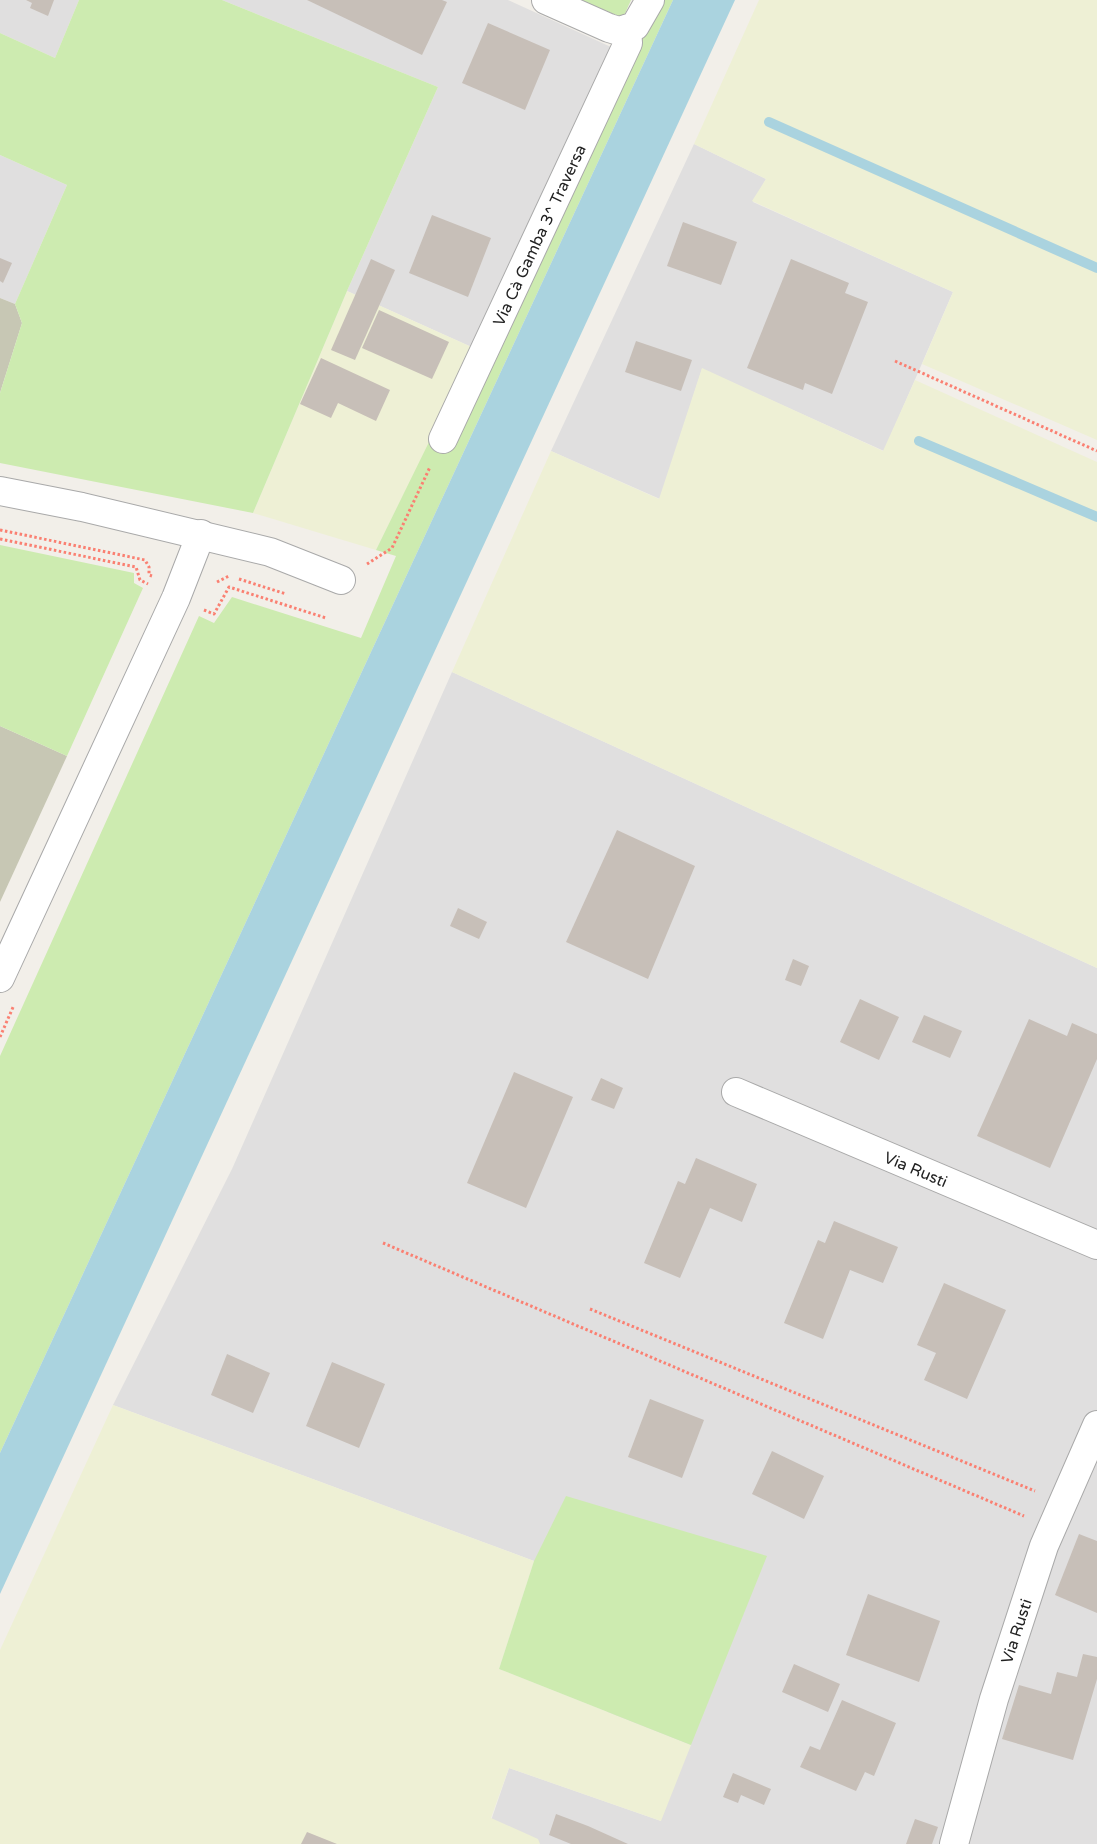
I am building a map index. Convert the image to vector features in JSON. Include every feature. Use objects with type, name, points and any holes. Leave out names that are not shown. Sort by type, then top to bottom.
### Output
[{"type":"street","points":[[546,0],[619,31],[635,26],[650,0]]},
{"type":"street","name":"Via Cà Gamba 3^ Traversa","points":[[443,439],[628,43],[627,29]]},
{"type":"street","points":[[0,491],[82,507],[270,552],[341,580]]},
{"type":"street","points":[[0,978],[176,598],[201,534]]},
{"type":"street","name":"Via Rusti","points":[[736,1092],[1097,1245]]},
{"type":"street","name":"Via Rusti","points":[[954,1844],[994,1699],[1052,1528],[1097,1425]]},
{"type":"path","points":[[896,361],[1097,451]]},
{"type":"path","points":[[341,580],[392,548],[443,439]]},
{"type":"path","points":[[0,539],[136,567],[140,580],[153,586]]},
{"type":"path","points":[[199,608],[214,614],[229,587],[326,618]]},
{"type":"path","points":[[0,1037],[17,1001]]},
{"type":"path","points":[[383,1243],[1052,1528]]},
{"type":"path","points":[[590,1309],[1064,1502]]},
{"type":"shaded area","points":[[0,0],[79,0],[55,58],[0,33]]},
{"type":"shaded area","points":[[222,0],[508,0],[611,47],[476,349],[347,291],[438,87]]},
{"type":"shaded area","points":[[759,0],[1097,0],[1097,440],[922,364],[953,292],[752,201],[766,179],[694,144]]},
{"type":"shaded area","points":[[694,144],[766,179],[753,202],[953,292],[884,451],[702,369],[660,499],[551,451]]},
{"type":"shaded area","points":[[0,155],[67,185],[15,304],[0,298]]},
{"type":"shaded area","points":[[347,291],[476,349],[376,550],[253,513]]},
{"type":"shaded area","points":[[0,298],[15,304],[22,323],[0,393]]},
{"type":"shaded area","points":[[702,368],[883,451],[915,380],[1097,462],[1097,968],[452,672],[551,451],[659,499]]},
{"type":"shaded area","points":[[452,672],[1097,968],[1097,1844],[483,1844],[509,1768],[661,1821],[534,1561],[113,1405],[232,1169]]},
{"type":"shaded area","points":[[0,726],[67,756],[0,902]]},
{"type":"shaded area","points":[[113,1405],[534,1561],[499,1669],[691,1745],[661,1821],[509,1768],[491,1818],[538,1839],[540,1844],[0,1844],[0,1650]]},
{"type":"green space","points":[[79,0],[222,0],[438,87],[347,291],[253,513],[0,463],[0,393],[22,323],[15,304],[67,185],[0,155],[0,33],[55,58]]},
{"type":"green space","points":[[581,0],[631,0],[623,18]]},
{"type":"green space","points":[[658,0],[673,0],[0,1453],[0,1056],[199,616],[214,623],[232,597],[361,638],[396,556],[376,550],[429,442],[449,447]]},
{"type":"green space","points":[[0,545],[134,573],[134,583],[143,588],[67,756],[0,726]]},
{"type":"green space","points":[[566,1496],[767,1556],[691,1745],[499,1669],[534,1561]]},
{"type":"water","points":[[673,0],[735,0],[0,1594],[0,1453]]},
{"type":"building","points":[[26,0],[54,0],[48,16],[30,8],[32,3]]},
{"type":"building","points":[[307,0],[442,0],[447,2],[422,55]]},
{"type":"building","points":[[488,23],[550,50],[525,110],[462,83]]},
{"type":"building","points":[[432,215],[491,238],[468,297],[409,273]]},
{"type":"building","points":[[683,222],[737,242],[721,285],[667,266]]},
{"type":"building","points":[[0,258],[12,263],[3,283],[0,281]]},
{"type":"building","points":[[371,259],[395,270],[355,360],[331,350]]},
{"type":"building","points":[[791,259],[849,283],[845,293],[868,302],[832,394],[805,383],[803,390],[747,368]]},
{"type":"building","points":[[379,310],[449,342],[432,379],[362,348]]},
{"type":"building","points":[[636,341],[692,360],[681,391],[625,372]]},
{"type":"building","points":[[321,358],[390,390],[376,421],[338,403],[331,418],[300,404]]},
{"type":"building","points":[[617,830],[695,866],[648,979],[566,942]]},
{"type":"building","points":[[458,908],[487,922],[479,939],[450,926]]},
{"type":"building","points":[[793,959],[809,966],[801,986],[785,980]]},
{"type":"building","points":[[860,999],[899,1017],[879,1060],[840,1042]]},
{"type":"building","points":[[924,1015],[962,1031],[950,1058],[912,1042]]},
{"type":"building","points":[[1029,1019],[1067,1036],[1072,1023],[1097,1034],[1097,1059],[1050,1168],[977,1136]]},
{"type":"building","points":[[514,1072],[573,1097],[526,1208],[467,1183]]},
{"type":"building","points":[[601,1078],[623,1088],[614,1109],[591,1100]]},
{"type":"building","points":[[696,1158],[757,1184],[742,1222],[710,1208],[680,1278],[644,1263],[678,1181],[685,1184]]},
{"type":"building","points":[[834,1221],[898,1247],[883,1283],[850,1270],[823,1339],[784,1323],[818,1240],[825,1243]]},
{"type":"building","points":[[944,1283],[1006,1310],[967,1399],[924,1380],[936,1353],[917,1345]]},
{"type":"building","points":[[227,1354],[270,1373],[253,1413],[211,1395]]},
{"type":"building","points":[[332,1362],[385,1384],[359,1448],[306,1426]]},
{"type":"building","points":[[650,1399],[704,1420],[682,1478],[628,1457]]},
{"type":"building","points":[[772,1451],[824,1476],[804,1519],[752,1494]]},
{"type":"building","points":[[1079,1534],[1097,1541],[1097,1613],[1055,1595]]},
{"type":"building","points":[[868,1594],[940,1621],[919,1682],[846,1655]]},
{"type":"building","points":[[1083,1654],[1097,1657],[1097,1679],[1073,1760],[1002,1739],[1019,1685],[1051,1694],[1057,1672],[1077,1677]]},
{"type":"building","points":[[794,1664],[840,1684],[828,1712],[782,1692]]},
{"type":"building","points":[[842,1700],[896,1723],[874,1776],[865,1772],[856,1791],[800,1767],[810,1746],[820,1750]]},
{"type":"building","points":[[733,1773],[771,1789],[764,1805],[741,1795],[738,1803],[723,1797]]},
{"type":"building","points":[[556,1814],[628,1844],[571,1844],[549,1835]]},
{"type":"building","points":[[915,1819],[938,1827],[932,1844],[906,1844]]},
{"type":"building","points":[[307,1832],[337,1844],[301,1844]]},
{"type":"waterway","points":[[769,122],[1097,268]]},
{"type":"waterway","points":[[919,441],[1097,517]]}]
